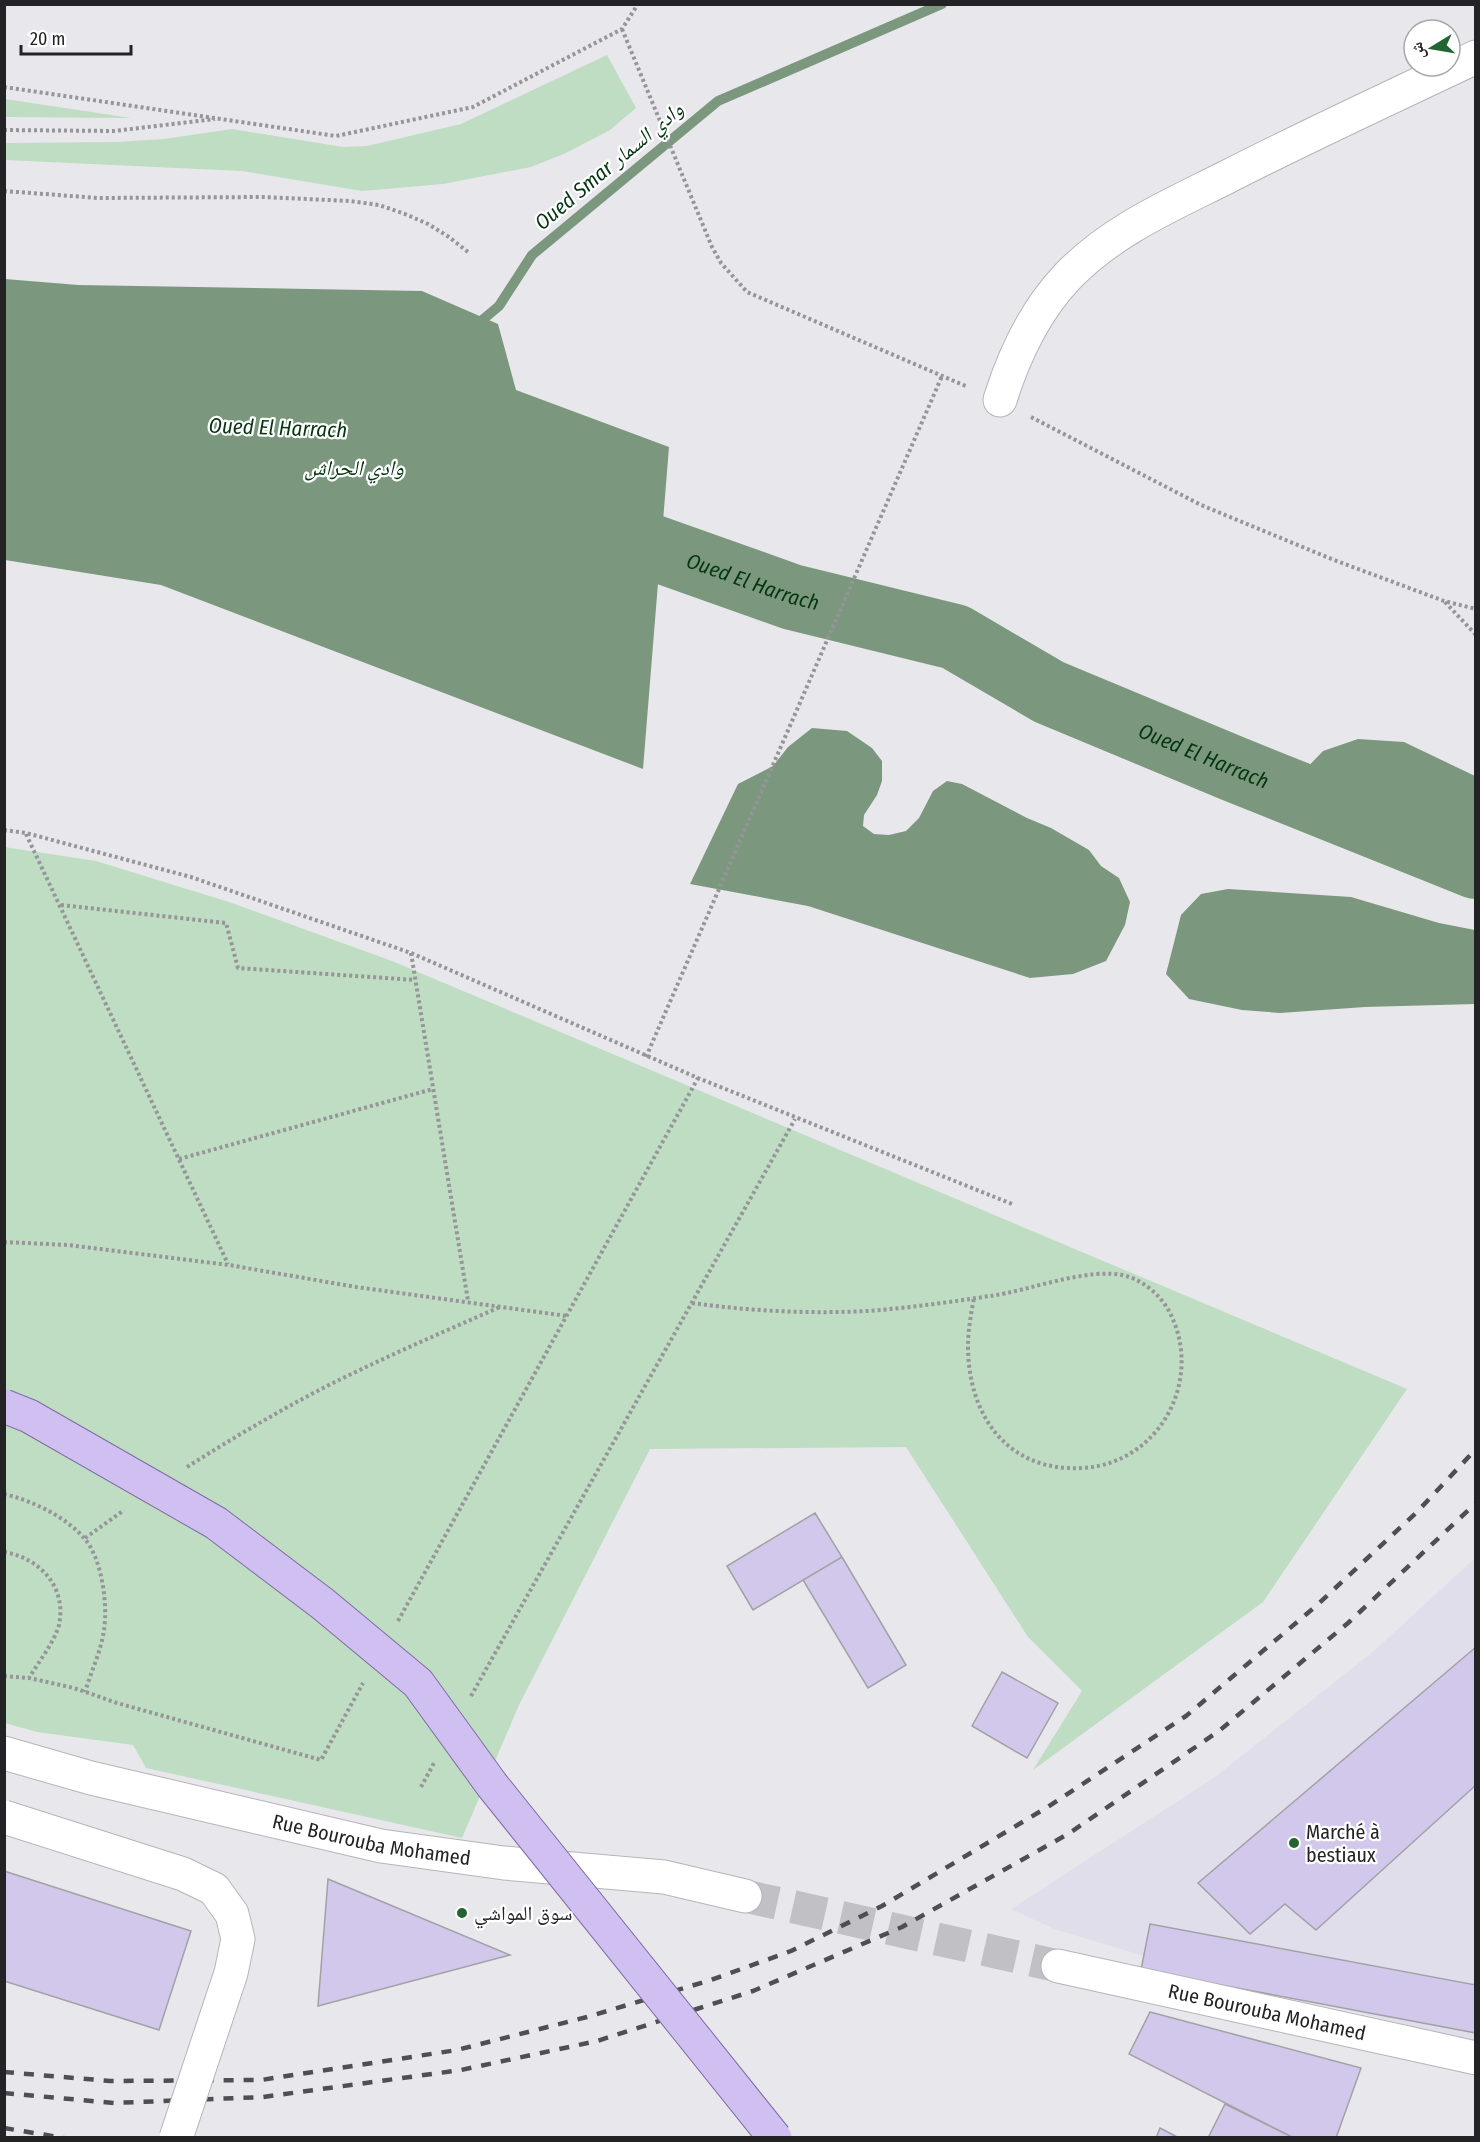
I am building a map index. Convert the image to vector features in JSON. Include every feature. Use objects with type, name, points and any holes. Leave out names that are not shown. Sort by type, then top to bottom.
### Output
[{"type":"main road","points":[[4,1406],[29,1416],[216,1523],[322,1604],[418,1683],[492,1785],[775,2138]]},
{"type":"street","points":[[1000,400],[1011,367],[1044,305],[1066,278],[1120,233],[1271,154],[1476,57]]},
{"type":"street","name":"Rue Bourouba Mohamed","points":[[4,1753],[91,1778],[381,1846],[504,1863],[664,1877],[745,1896]]},
{"type":"street","points":[[4,1817],[183,1874],[214,1889],[232,1914],[238,1939],[231,1973],[176,2138]]},
{"type":"street","name":"Rue Bourouba Mohamed","points":[[1058,1966],[1476,2058]]},
{"type":"path","points":[[4,87],[336,136],[473,107],[622,29],[638,4]]},
{"type":"path","points":[[622,29],[712,247],[736,282],[747,292],[1000,400],[1201,505],[1334,560],[1444,601],[1476,609]]},
{"type":"path","points":[[4,130],[114,131],[222,118]]},
{"type":"path","points":[[4,191],[98,198],[263,197],[350,201],[379,205],[405,214],[435,228],[468,252]]},
{"type":"path","points":[[646,1057],[942,376]]},
{"type":"path","points":[[1444,601],[1476,635]]},
{"type":"path","points":[[4,830],[26,833],[191,877],[411,953],[646,1057],[795,1119],[1012,1204]]},
{"type":"path","points":[[26,833],[229,1265]]},
{"type":"path","points":[[61,905],[225,923],[238,968],[415,980]]},
{"type":"path","points":[[411,953],[468,1302]]},
{"type":"path","points":[[395,1626],[698,1078]]},
{"type":"path","points":[[179,1160],[432,1089]]},
{"type":"path","points":[[467,1704],[795,1119]]},
{"type":"path","points":[[4,1242],[68,1245],[229,1265],[356,1287],[567,1316]]},
{"type":"path","points":[[692,1303],[769,1311],[869,1311],[974,1298],[1104,1273],[1127,1276],[1147,1286],[1164,1302],[1175,1322],[1181,1345],[1183,1369],[1178,1392],[1169,1414],[1155,1433],[1137,1448],[1115,1461],[1091,1468],[1067,1469],[1020,1455],[1000,1440],[977,1396],[968,1347],[974,1298]]},
{"type":"path","points":[[184,1469],[245,1431],[328,1386],[413,1344],[501,1307]]},
{"type":"path","points":[[4,1494],[19,1497],[55,1514],[85,1538],[95,1558],[103,1587],[106,1613],[104,1634],[85,1692]]},
{"type":"path","points":[[85,1538],[129,1507]]},
{"type":"path","points":[[4,1552],[20,1555],[45,1571],[54,1583],[59,1597],[58,1626],[29,1678]]},
{"type":"path","points":[[4,1676],[29,1678],[85,1692],[321,1760],[366,1677]]},
{"type":"path","points":[[421,1787],[438,1756]]},
{"type":"shaded area","points":[[607,55],[636,108],[610,130],[566,153],[531,167],[443,184],[362,191],[242,171],[5,160],[5,143],[117,142],[164,139],[232,129],[343,147],[367,146],[461,124]]},
{"type":"shaded area","points":[[5,99],[131,118],[5,117]]},
{"type":"shaded area","points":[[4,847],[96,861],[229,902],[392,961],[1407,1389],[1263,1602],[1033,1770],[1082,1691],[1028,1637],[906,1447],[650,1449],[519,1705],[462,1838],[146,1768],[133,1745],[37,1732],[5,1723]]},
{"type":"shaded area","name":"Marché à bestiaux","points":[[1475,1558],[1475,2042],[1204,1974],[1054,1929],[1011,1909],[1215,1777],[1375,1650]]},
{"type":"water","name":"وادي الحراش","points":[[5,279],[78,285],[422,291],[498,324],[516,390],[669,447],[643,769],[161,585],[5,560]]},
{"type":"water","points":[[812,728],[847,731],[872,748],[882,761],[882,781],[877,795],[864,815],[863,826],[874,834],[889,835],[906,831],[919,818],[933,791],[947,781],[962,784],[1051,828],[1089,850],[1101,866],[1119,878],[1130,902],[1125,925],[1106,961],[1073,974],[1030,978],[808,906],[690,884],[738,784],[773,766],[788,747]]},
{"type":"water","points":[[1358,739],[1404,742],[1475,776],[1475,873],[1413,855],[1335,828],[1309,810],[1301,774],[1323,751]]},
{"type":"water","points":[[1228,889],[1351,897],[1439,923],[1475,930],[1475,1004],[1365,1007],[1280,1013],[1242,1010],[1189,999],[1166,974],[1181,915],[1201,894]]},
{"type":"building","points":[[815,1513],[842,1557],[753,1610],[727,1566]]},
{"type":"building","points":[[842,1557],[906,1665],[868,1688],[803,1580]]},
{"type":"building","points":[[1476,1647],[1476,1785],[1316,1930],[1285,1904],[1250,1934],[1198,1883]]},
{"type":"building","points":[[1002,1672],[1058,1703],[1027,1758],[972,1726]]},
{"type":"building","points":[[4,1871],[191,1931],[159,2030],[4,1981]]},
{"type":"building","points":[[328,1879],[510,1955],[318,2006]]},
{"type":"building","points":[[1150,1924],[1476,1985],[1476,2033],[1141,1970]]},
{"type":"building","points":[[1150,2012],[1361,2068],[1336,2138],[1294,2138],[1129,2054]]},
{"type":"building","points":[[1225,2104],[1290,2136],[1289,2138],[1208,2138]]},
{"type":"building","points":[[1160,2128],[1179,2138],[1156,2138]]},
{"type":"waterway","name":"Oued Smar وادي السمار","points":[[474,327],[499,306],[532,255],[718,101],[942,4]]},
{"type":"waterway","name":"Oued El Harrach","points":[[577,514],[623,537],[792,597],[955,637],[1049,692],[1476,866]]},
{"type":"tunnel","points":[[745,1896],[1058,1966]]},
{"type":"railway","points":[[4,2072],[110,2081],[261,2080],[457,2050],[587,2017],[711,1980],[791,1951],[882,1906],[1046,1808],[1186,1716],[1316,1606],[1417,1512],[1476,1449]]},
{"type":"railway","points":[[4,2093],[114,2103],[263,2097],[461,2070],[597,2041],[753,1991],[902,1927],[1068,1834],[1219,1731],[1348,1623],[1476,1503]]},
{"type":"railway","points":[[4,2128],[64,2138]]},
{"type":"place","name":"Marché à bestiaux","points":[[1294,1843]]},
{"type":"place","name":"سوق المواشي","points":[[462,1913]]}]
